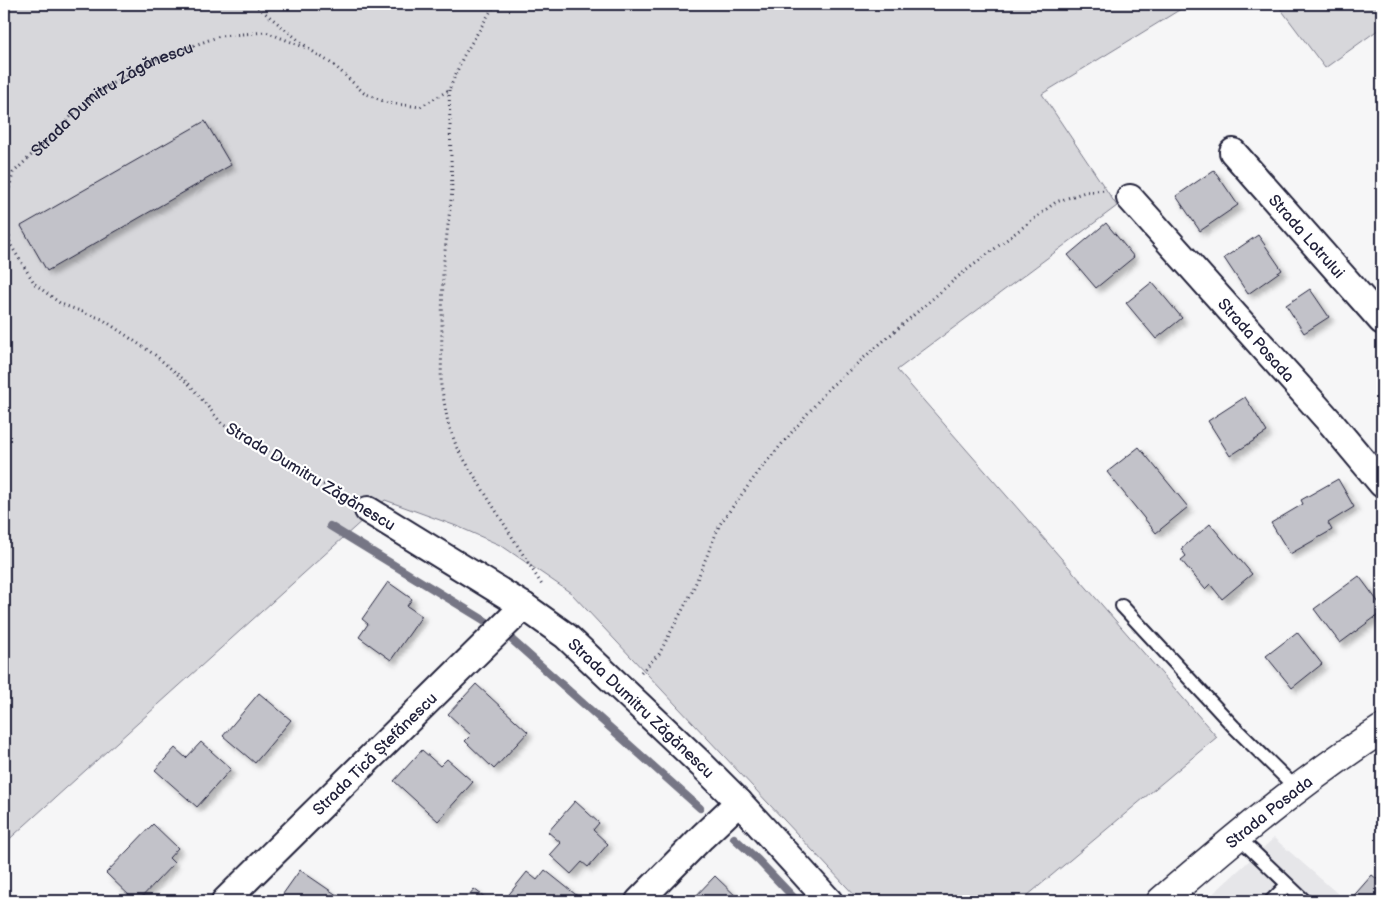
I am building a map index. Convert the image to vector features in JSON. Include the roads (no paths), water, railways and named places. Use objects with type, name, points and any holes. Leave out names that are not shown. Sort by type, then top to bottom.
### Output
[{"type":"main road","name":"Strada Posada","points":[[1161,901],[1237,836],[1297,789],[1382,729]]},
{"type":"street","name":"Strada Lotrului","points":[[1232,152],[1382,321]]},
{"type":"street","name":"Strada Posada","points":[[1130,198],[1331,423],[1382,484]]},
{"type":"street","name":"Strada Dumitru Zăgănescu","points":[[368,510],[524,606],[566,636],[739,802],[829,901]]},
{"type":"street","name":"Strada Tică Ștefănescu","points":[[225,901],[524,606]]},
{"type":"street","points":[[639,901],[739,802]]},
{"type":"lane","points":[[1122,606],[1234,727],[1297,789]]},
{"type":"lane","points":[[1237,836],[1305,901]]},
{"type":"lane","points":[[1271,901],[1287,885]]},
{"type":"waterway","points":[[330,526],[487,622]]},
{"type":"waterway","points":[[511,639],[700,808]]},
{"type":"waterway","points":[[734,838],[797,901]]}]
